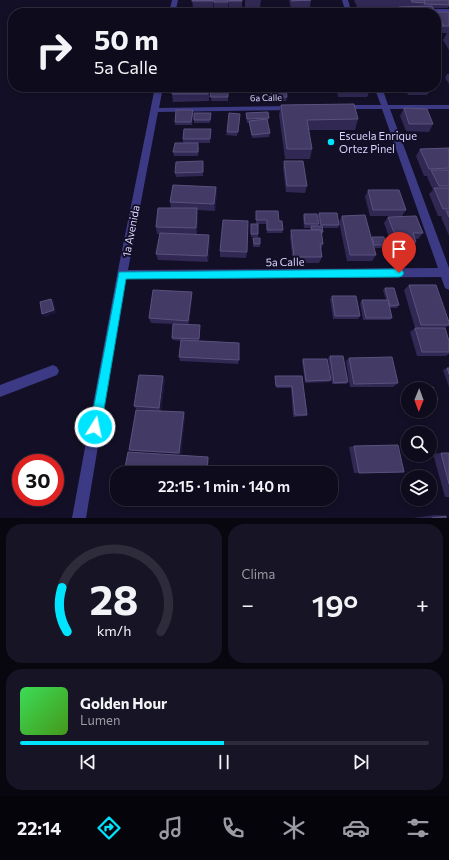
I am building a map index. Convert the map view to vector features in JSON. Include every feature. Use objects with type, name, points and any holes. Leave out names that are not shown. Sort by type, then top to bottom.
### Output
[{"type":"street","name":"1a Avenida","points":[[79,518],[122,275],[158,92]]},
{"type":"street","points":[[380,92],[447,272],[449,284]]},
{"type":"street","points":[[330,107],[449,107]]},
{"type":"street","name":"6a Calle","points":[[155,110],[298,108]]},
{"type":"street","name":"5a Calle","points":[[122,275],[447,272]]},
{"type":"street","points":[[0,391],[53,371]]},
{"type":"building","points":[[213,0],[213,1],[192,1]]},
{"type":"building","points":[[214,0],[228,0],[228,2],[214,2]]},
{"type":"building","points":[[242,0],[242,1],[229,1]]},
{"type":"building","points":[[411,0],[424,0],[425,3],[412,2]]},
{"type":"building","points":[[424,0],[449,0],[449,5],[424,4]]},
{"type":"building","points":[[432,6],[433,8],[400,8]]},
{"type":"building","points":[[441,12],[449,12],[449,26],[444,26],[441,21]]},
{"type":"building","points":[[172,92],[208,92],[208,94],[172,94]]},
{"type":"building","points":[[211,92],[228,92],[228,97],[210,97]]},
{"type":"building","points":[[272,92],[286,92],[287,97],[272,97]]},
{"type":"building","points":[[354,104],[358,119],[307,120],[312,149],[287,149],[281,105]]},
{"type":"building","points":[[404,108],[427,109],[433,124],[409,124]]},
{"type":"building","points":[[176,110],[193,110],[191,122],[175,122]]},
{"type":"building","points":[[268,112],[269,118],[247,119],[246,113]]},
{"type":"building","points":[[194,113],[211,113],[210,120],[194,120]]},
{"type":"building","points":[[229,113],[240,114],[238,132],[227,132]]},
{"type":"building","points":[[267,119],[270,133],[252,135],[249,121]]},
{"type":"building","points":[[184,129],[211,129],[210,139],[183,139]]},
{"type":"building","points":[[175,143],[198,143],[198,152],[173,152]]},
{"type":"building","points":[[449,148],[449,168],[429,169],[420,149]]},
{"type":"building","points":[[203,161],[203,172],[175,173],[176,162]]},
{"type":"building","points":[[284,161],[303,161],[307,186],[287,186]]},
{"type":"building","points":[[431,170],[449,170],[449,186],[439,186]]},
{"type":"building","points":[[173,185],[216,187],[214,204],[170,202]]},
{"type":"building","points":[[434,188],[449,188],[449,209],[443,209]]},
{"type":"building","points":[[368,190],[399,190],[406,210],[373,210]]},
{"type":"building","points":[[158,208],[197,208],[196,228],[156,227]]},
{"type":"building","points":[[256,211],[278,211],[279,221],[282,221],[283,230],[267,230],[267,220],[256,220]]},
{"type":"building","points":[[319,213],[337,213],[339,225],[321,225]]},
{"type":"building","points":[[304,214],[317,214],[319,224],[305,224]]},
{"type":"building","points":[[365,215],[376,255],[350,255],[342,216]]},
{"type":"building","points":[[416,216],[423,233],[413,233],[416,242],[398,243],[388,217]]},
{"type":"building","points":[[223,220],[248,221],[247,252],[220,251]]},
{"type":"building","points":[[251,224],[258,224],[258,234],[251,234]]},
{"type":"building","points":[[311,226],[322,226],[323,232],[321,232],[321,230],[312,230]]},
{"type":"building","points":[[291,230],[321,230],[323,244],[320,244],[322,257],[294,257]]},
{"type":"building","points":[[160,233],[209,235],[207,256],[156,254]]},
{"type":"building","points":[[372,237],[384,237],[386,245],[374,245]]},
{"type":"building","points":[[253,238],[260,238],[260,244],[254,244]]},
{"type":"building","points":[[409,285],[436,285],[449,325],[421,325]]},
{"type":"building","points":[[385,288],[394,288],[399,305],[390,306]]},
{"type":"building","points":[[153,290],[192,292],[188,321],[149,318]]},
{"type":"building","points":[[332,296],[356,296],[360,316],[335,316]]},
{"type":"building","points":[[51,299],[54,310],[42,314],[40,302]]},
{"type":"building","points":[[362,300],[388,300],[392,318],[366,318]]},
{"type":"building","points":[[173,324],[200,325],[199,339],[172,338]]},
{"type":"building","points":[[415,328],[445,328],[449,341],[449,352],[422,352]]},
{"type":"building","points":[[181,340],[239,343],[239,360],[179,357]]},
{"type":"building","points":[[330,356],[343,356],[348,382],[334,383]]},
{"type":"building","points":[[392,357],[398,383],[354,384],[349,358]]},
{"type":"building","points":[[303,359],[327,359],[331,380],[306,381]]},
{"type":"building","points":[[139,375],[163,376],[159,408],[134,406]]},
{"type":"building","points":[[275,376],[302,376],[307,415],[295,415],[292,386],[276,386]]},
{"type":"building","points":[[136,410],[184,412],[179,453],[129,450]]},
{"type":"building","points":[[398,445],[404,470],[401,470],[401,472],[359,473],[354,446]]},
{"type":"building","points":[[128,452],[208,457],[207,466],[125,466]]},
{"type":"building","points":[[441,453],[449,453],[449,484]]},
{"type":"building","points":[[446,516],[446,518],[432,518]]},
{"type":"place","name":"Escuela Enrique Ortez Pinel","points":[[331,142]]},
{"type":"route","points":[[95,427],[122,275],[399,273]]}]
